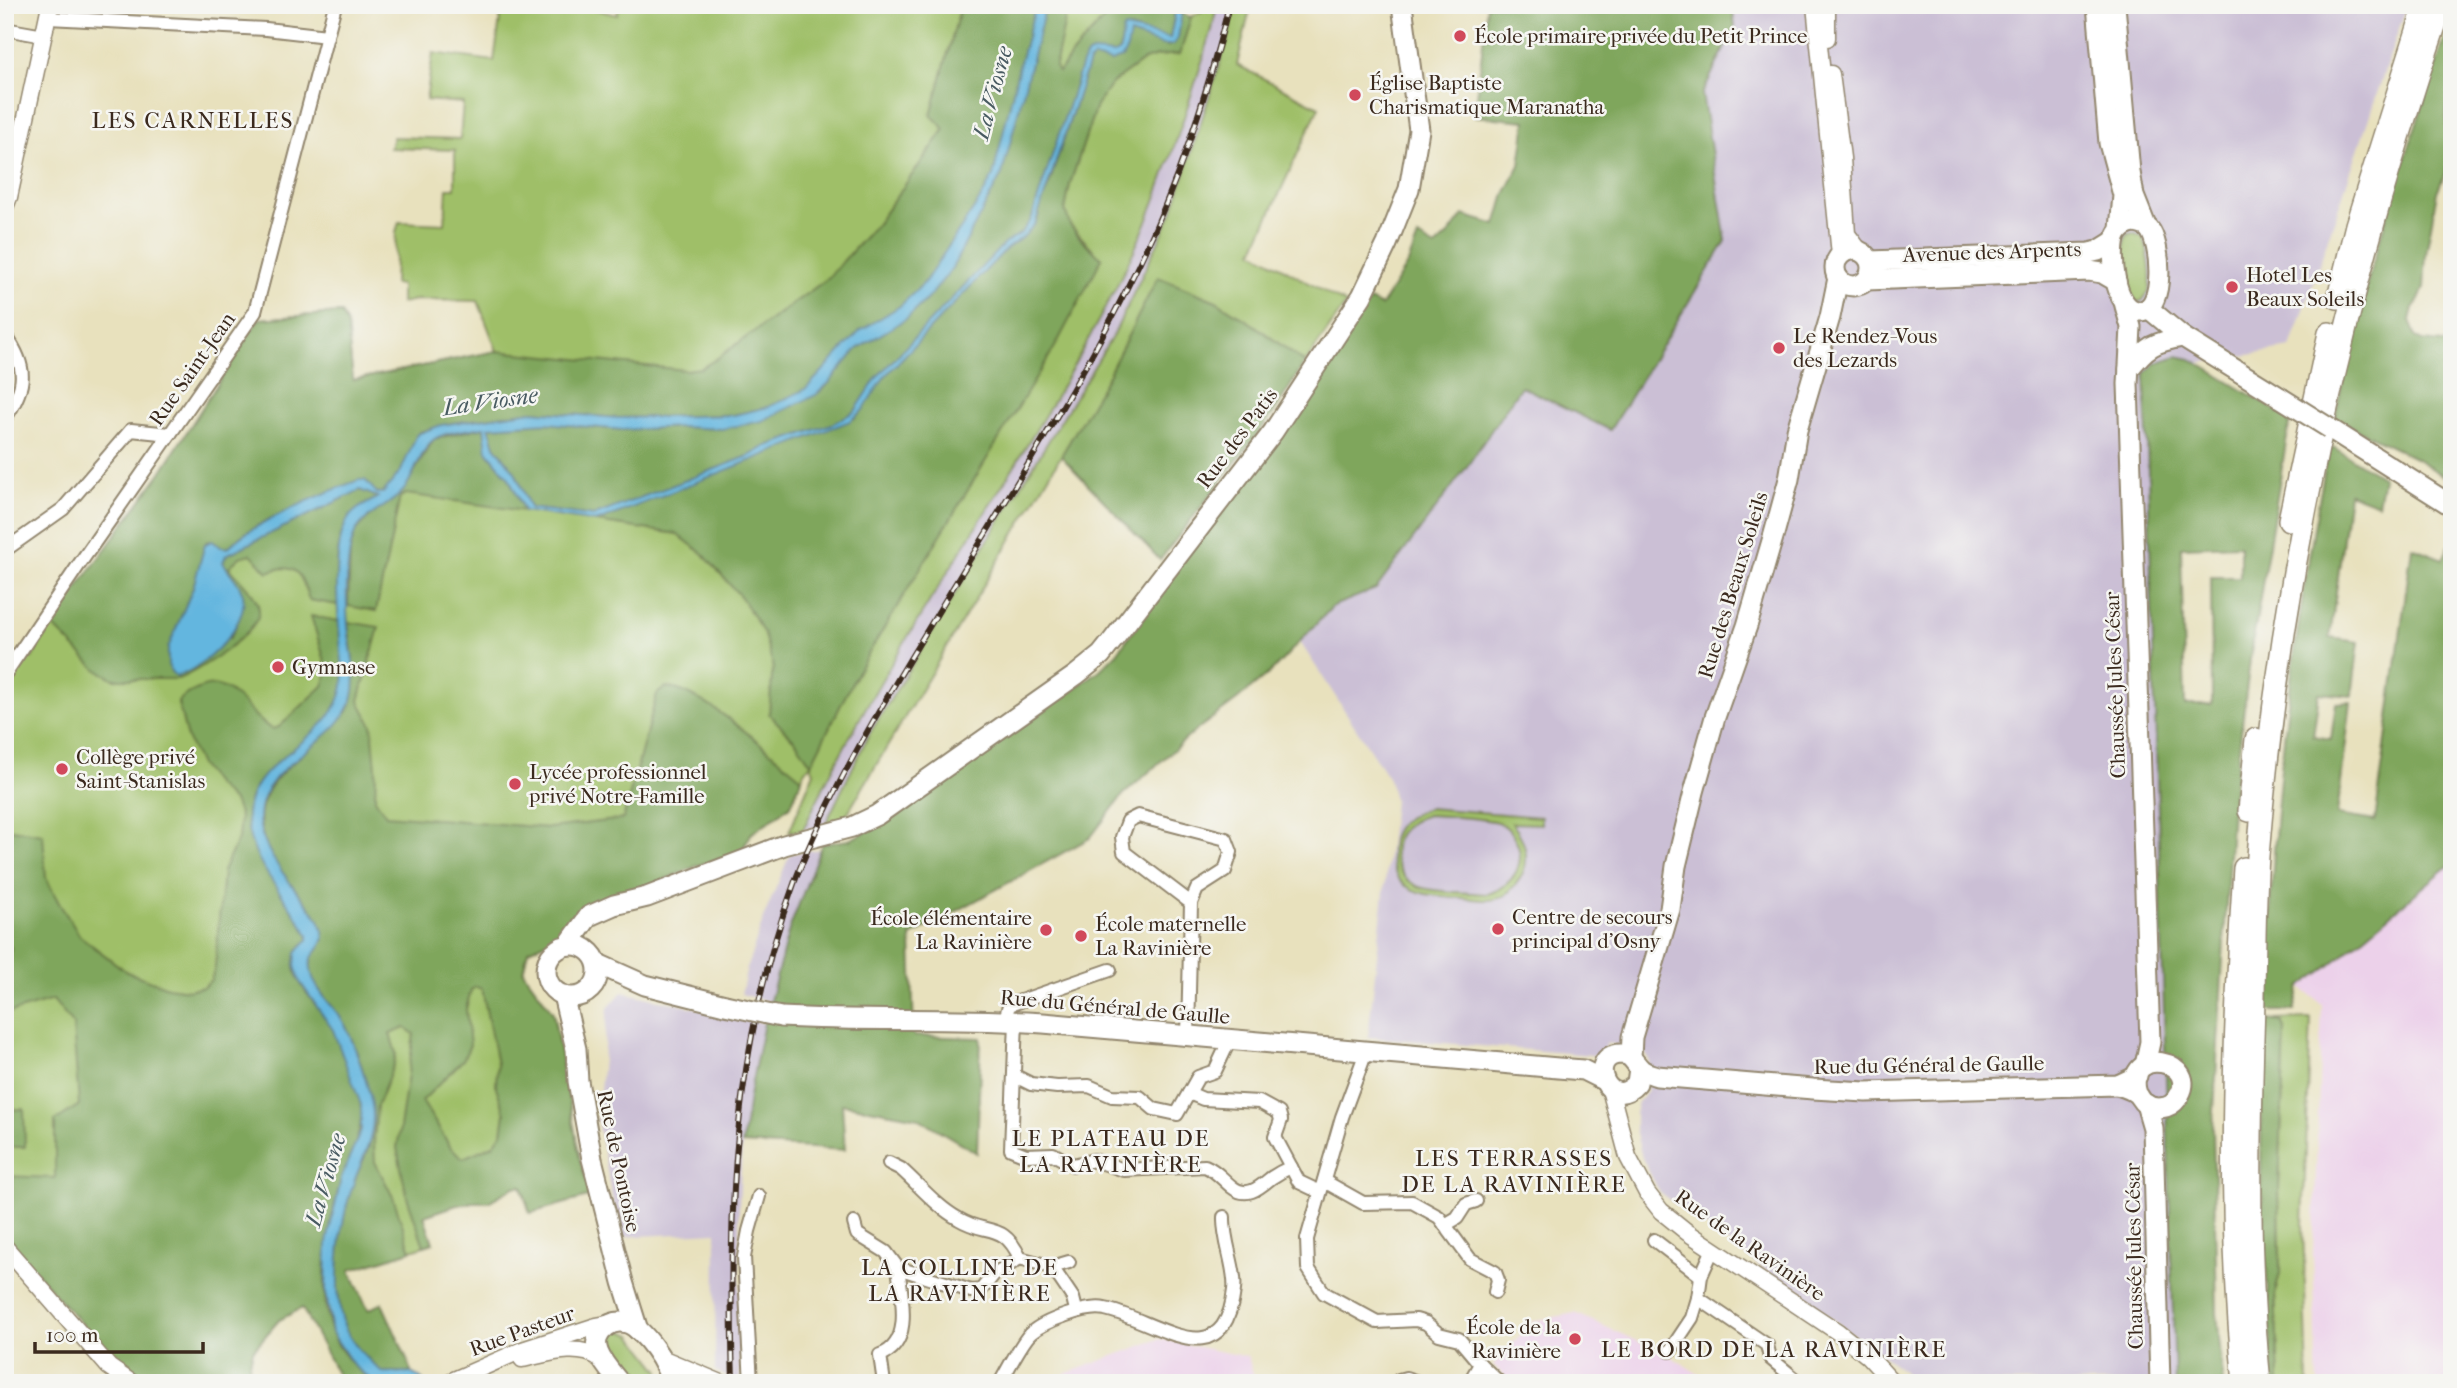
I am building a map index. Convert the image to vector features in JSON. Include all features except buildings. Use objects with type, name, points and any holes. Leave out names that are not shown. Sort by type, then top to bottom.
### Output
[{"type":"highway","points":[[2244,1383],[2237,1278],[2235,1046],[2245,853],[2259,710],[2292,504],[2320,370],[2356,225],[2426,5]]},
{"type":"highway","points":[[2260,1383],[2251,1277],[2252,1075],[2258,859],[2274,707],[2299,535],[2341,344],[2367,243],[2442,5]]},
{"type":"main road","points":[[2097,5],[2109,143],[2123,195],[2117,235],[2116,281],[2120,297],[2167,322],[2183,337],[2452,506]]},
{"type":"main road","points":[[2115,5],[2130,172],[2134,196],[2146,226]]},
{"type":"main road","name":"Rue des Patis","points":[[584,953],[599,919],[614,905],[646,897],[784,845],[852,827],[877,815],[1090,664],[1114,640],[1273,432],[1362,296],[1402,209],[1412,175],[1419,130],[1403,6]]},
{"type":"main road","name":"Avenue des Arpents","points":[[1855,268],[2089,253],[2098,251],[2134,223],[2146,226]]},
{"type":"main road","name":"Chaussée Jules César","points":[[2146,226],[2157,252],[2140,309],[2129,369],[2150,1042],[2145,1080],[2153,1128],[2160,1383]]},
{"type":"main road","name":"Avenue des Arpents","points":[[1855,268],[2090,271],[2102,273],[2116,281]]},
{"type":"main road","name":"Rue des Beaux Soleils","points":[[1625,1073],[1632,1037],[1670,909],[1676,866],[1689,811],[1715,717],[1748,626],[1774,534],[1800,418],[1830,317],[1855,268]]},
{"type":"main road","points":[[2129,369],[2150,346],[2183,337]]},
{"type":"main road","points":[[559,949],[584,953],[598,974],[590,989],[574,997],[553,989],[547,978],[547,966],[551,956],[559,949]]},
{"type":"main road","name":"Rue du Général de Gaulle","points":[[584,953],[645,985],[781,1017],[1011,1020],[1813,1090],[1866,1092],[2118,1085],[2145,1080]]},
{"type":"main road","name":"Rue du Général de Gaulle","points":[[590,989],[645,985]]},
{"type":"main road","name":"Rue de Pontoise","points":[[576,1049],[590,989]]},
{"type":"main road","name":"Rue de Pontoise","points":[[564,995],[576,1049],[578,1081],[592,1159],[623,1283],[638,1329],[669,1371],[670,1383]]},
{"type":"main road","points":[[2153,1128],[2166,1107],[2176,1100],[2182,1085],[2177,1071],[2145,1080],[2155,1108],[2166,1107]]},
{"type":"main road","points":[[620,1383],[600,1358],[597,1345],[623,1283]]},
{"type":"main road","points":[[606,1327],[626,1323],[638,1329]]},
{"type":"street","name":"Rue Saint-Jean","points":[[5,674],[255,312],[335,5]]},
{"type":"street","name":"Rue des Beaux Soleils","points":[[1815,5],[1855,268]]},
{"type":"street","points":[[1827,5],[1827,43],[1842,159],[1846,230],[1855,268]]},
{"type":"street","points":[[5,207],[49,12],[327,36]]},
{"type":"street","points":[[5,29],[44,36]]},
{"type":"street","points":[[5,335],[22,364],[20,396],[5,418]]},
{"type":"street","points":[[5,550],[63,509],[131,430],[170,434]]},
{"type":"street","points":[[1188,1037],[1191,903],[1197,889],[1225,871],[1231,852],[1226,839],[1138,817],[1128,821],[1122,837],[1124,852],[1191,903]]},
{"type":"street","points":[[1110,970],[1009,1005],[1015,1076],[1010,1149],[1027,1155],[1054,1154],[1073,1165],[1094,1160],[1124,1170],[1205,1166],[1215,1170],[1234,1189],[1245,1194],[1259,1189],[1273,1176],[1291,1167]]},
{"type":"street","points":[[1015,1076],[1031,1084],[1057,1087],[1089,1086],[1111,1096],[1140,1097],[1154,1109],[1177,1114],[1198,1077],[1215,1071],[1230,1039]]},
{"type":"street","points":[[1366,1052],[1342,1117],[1307,1239],[1308,1268],[1324,1293],[1377,1322],[1416,1320],[1426,1323],[1439,1334],[1459,1339],[1500,1383]]},
{"type":"street","name":"Rue de la Ravinière","points":[[1625,1073],[1619,1117],[1628,1157],[1651,1199],[1678,1226],[1838,1332],[1868,1356],[1893,1383]]},
{"type":"street","points":[[1189,1093],[1203,1098],[1259,1102],[1279,1113],[1280,1120],[1275,1137],[1300,1182],[1322,1187],[1363,1203],[1412,1202],[1439,1217],[1470,1259],[1495,1272],[1498,1280],[1495,1292]]},
{"type":"street","points":[[889,1163],[901,1169],[960,1220],[995,1231],[1013,1241],[1020,1258]]},
{"type":"street","points":[[751,1383],[744,1256],[759,1196]]},
{"type":"street","points":[[1445,1225],[1457,1218],[1466,1204],[1476,1201]]},
{"type":"street","points":[[1000,1383],[1030,1333],[1076,1310],[1104,1308],[1172,1336],[1185,1338],[1209,1337],[1219,1331],[1227,1319],[1235,1288],[1223,1232],[1224,1217]]},
{"type":"street","points":[[854,1223],[857,1234],[886,1252],[898,1268],[904,1324],[898,1339],[887,1353],[880,1355],[884,1383]]},
{"type":"street","points":[[1654,1240],[1701,1276]]},
{"type":"street","points":[[5,1247],[109,1367],[132,1383]]},
{"type":"street","points":[[1670,1351],[1692,1318],[1701,1276],[1713,1249]]},
{"type":"street","points":[[898,1268],[971,1291],[981,1290],[994,1274],[1020,1258],[1052,1266],[1069,1262]]},
{"type":"street","points":[[1052,1266],[1073,1298],[1076,1310]]},
{"type":"street","points":[[1698,1298],[1767,1345],[1770,1358],[1800,1383]]},
{"type":"street","name":"Rue Pasteur","points":[[447,1383],[522,1350],[606,1327]]},
{"type":"street","name":"Rue Pasteur","points":[[469,1383],[522,1359],[574,1350],[592,1353],[600,1358]]},
{"type":"street","points":[[659,1357],[714,1381]]},
{"type":"street","points":[[1469,1383],[1480,1364]]},
{"type":"street","points":[[1399,1380],[1406,1378],[1421,1383]]},
{"type":"street","points":[[678,1383],[690,1379],[714,1381]]},
{"type":"shaded area","points":[[1203,5],[1251,5],[1226,100],[1061,456],[841,824],[789,832],[814,772],[811,764],[1133,191],[1191,17],[1202,11]]},
{"type":"shaded area","points":[[1732,5],[2407,5],[2291,348],[2144,372],[2159,790],[2163,1025],[2175,1383],[1911,1383],[1902,1370],[1660,1193],[1642,1158],[1635,1129],[1638,1102],[1647,1092],[1649,1060],[1643,1050],[1607,1043],[1602,1056],[1368,1037],[1394,801],[1389,779],[1300,642],[1333,606],[1376,589],[1468,465],[1521,385],[1610,429],[1726,241],[1702,94],[1735,27]]},
{"type":"shaded area","points":[[820,849],[789,930],[771,1002],[741,994],[765,914],[790,854]]},
{"type":"shaded area","points":[[2452,863],[2452,1383],[2318,1383],[2313,1255],[2322,1004],[2300,987],[2327,968]]},
{"type":"shaded area","points":[[622,992],[764,1023],[742,1144],[739,1207],[740,1383],[715,1371],[716,1232],[620,1237],[597,1120],[608,1008]]},
{"type":"shaded area","name":"École de la Ravinière","points":[[1575,1313],[1672,1357],[1712,1383],[1511,1383],[1493,1365],[1533,1321]]},
{"type":"shaded area","points":[[1159,1339],[1248,1357],[1256,1383],[1060,1383],[1065,1374]]},
{"type":"green space","points":[[502,5],[578,5],[617,15],[619,5],[961,5],[945,129],[933,147],[876,225],[827,279],[700,369],[699,417],[725,422],[798,399],[904,313],[968,228],[1100,257],[1070,225],[1065,210],[1070,184],[1096,106],[1111,84],[1144,60],[1180,54],[1191,17],[1202,11],[1203,5],[1217,5],[1212,30],[1170,159],[1148,220],[1122,276],[1049,409],[867,706],[833,767],[803,830],[789,832],[814,772],[811,765],[805,770],[791,805],[751,834],[740,854],[704,863],[644,888],[602,900],[581,915],[565,935],[528,950],[523,971],[553,1013],[580,1160],[591,1196],[530,1213],[521,1186],[514,1187],[488,1202],[472,1202],[424,1216],[433,1243],[325,1278],[326,1295],[279,1320],[253,1350],[245,1383],[165,1383],[145,1376],[101,1343],[57,1297],[5,1235],[5,688],[28,656],[32,658],[51,624],[160,474],[259,319],[341,313],[347,325],[353,380],[497,351],[478,301],[416,300],[401,303],[401,285],[394,284],[396,232],[399,222],[445,224],[447,188],[455,188],[455,150],[390,148],[393,137],[460,139],[463,103],[426,100],[433,53],[494,61]]},
{"type":"green space","points":[[961,5],[1036,5],[993,176],[924,283],[900,306],[860,331],[806,389],[768,407],[734,415],[618,418],[532,411],[452,423],[419,432],[401,471],[383,493],[374,492],[367,482],[273,517],[240,537],[228,548],[212,541],[206,542],[193,588],[178,624],[230,638],[243,605],[240,591],[223,562],[226,555],[360,490],[378,497],[354,512],[342,531],[338,556],[338,605],[309,600],[300,577],[291,569],[268,572],[251,554],[240,557],[229,567],[256,599],[259,611],[257,620],[226,650],[178,679],[114,679],[96,669],[51,624],[160,474],[259,319],[341,313],[347,325],[353,380],[497,351],[686,370],[701,368],[715,360],[827,279],[876,225],[945,129],[931,115]]},
{"type":"green space","points":[[1046,5],[1068,5],[1055,67],[1059,72],[1117,5],[1167,5],[1175,11],[1170,38],[1130,28],[1123,30],[1117,53],[1088,54],[1082,64],[1031,220],[1021,233],[1004,244],[878,376],[855,411],[832,424],[767,446],[749,456],[593,516],[530,508],[515,472],[495,446],[489,427],[546,423],[623,430],[681,427],[722,429],[823,390],[857,349],[906,319],[931,295],[952,268],[1002,174]]},
{"type":"green space","points":[[1068,5],[1117,5],[1073,53],[1059,73],[1055,67]]},
{"type":"green space","points":[[1235,5],[1251,5],[1237,65],[1319,107],[1253,251],[1346,304],[1305,363],[1216,301],[1158,278],[1104,384],[841,824],[824,827],[867,738],[1115,332],[1172,213],[1230,31]]},
{"type":"green space","points":[[1487,5],[1732,5],[1735,27],[1702,94],[1726,241],[1610,430],[1521,386],[1468,465],[1376,589],[1333,606],[1273,670],[1195,731],[1123,795],[1090,838],[911,936],[914,1036],[981,1038],[977,1153],[918,1118],[842,1104],[845,1150],[742,1144],[764,1023],[789,930],[822,844],[849,840],[891,820],[1100,670],[1117,653],[1370,300],[1381,306],[1408,263],[1418,237],[1435,247],[1463,215],[1496,225],[1505,194],[1520,165],[1526,121],[1475,116]]},
{"type":"green space","points":[[1181,13],[1191,17],[1180,54],[1144,60],[1111,84],[1096,106],[1070,184],[1065,210],[1070,225],[1102,258],[1056,345],[858,671],[811,764],[796,742],[769,714],[773,665],[763,632],[741,597],[703,554],[677,534],[596,522],[855,418],[885,376],[1006,249],[1024,236],[1038,218],[1089,62],[1094,58],[1111,62],[1122,58],[1130,34],[1168,46]]},
{"type":"green space","points":[[2452,18],[2452,58],[2446,120],[2448,166],[2437,192],[2426,254],[2424,288],[2410,320],[2416,337],[2423,341],[2452,344],[2452,481],[2415,458],[2335,419],[2372,267]]},
{"type":"green space","points":[[2128,234],[2143,237],[2150,279],[2149,291],[2142,301],[2135,302],[2128,292],[2125,270],[2125,239]]},
{"type":"green space","points":[[1158,277],[1216,301],[1305,363],[1272,415],[1160,560],[1061,456],[1104,383]]},
{"type":"green space","points":[[2177,356],[2191,359],[2290,419],[2251,652],[2232,806],[2213,1128],[2217,1312],[2223,1383],[2175,1383],[2145,373],[2156,363]],"holes":[[[2240,545],[2240,577],[2211,577],[2212,705],[2185,705],[2181,547]]]},
{"type":"green space","points":[[484,427],[489,454],[509,478],[524,511],[406,494],[400,497],[376,611],[348,606],[350,551],[355,532],[371,515],[402,492],[434,439]]},
{"type":"green space","points":[[2333,447],[2383,478],[2378,504],[2349,493],[2330,638],[2359,642],[2352,696],[2319,693],[2313,736],[2331,739],[2336,703],[2351,702],[2337,815],[2375,821],[2412,547],[2443,559],[2452,540],[2452,863],[2327,968],[2300,987],[2294,1011],[2268,1011],[2273,871],[2285,730],[2315,522],[2328,453]]},
{"type":"green space","points":[[311,616],[339,621],[344,668],[341,695],[317,730],[265,774],[253,791],[247,811],[250,834],[261,861],[308,935],[308,940],[298,951],[296,974],[333,1029],[358,1090],[360,1127],[333,1212],[326,1256],[325,1300],[328,1320],[337,1343],[367,1378],[359,1383],[342,1383],[302,1308],[279,1320],[253,1350],[245,1383],[165,1383],[145,1376],[101,1343],[57,1297],[5,1235],[5,1176],[55,1178],[55,1121],[79,1105],[73,1025],[53,1000],[5,1014],[5,968],[11,948],[5,940],[5,828],[43,834],[46,878],[80,936],[127,972],[168,987],[189,990],[203,987],[211,980],[215,967],[223,871],[238,839],[240,817],[235,803],[200,765],[187,738],[178,702],[196,690],[219,686],[229,691],[263,723],[272,729],[279,727],[323,686],[328,671]]},
{"type":"green space","points":[[348,622],[379,627],[359,701],[372,725],[376,768],[375,799],[386,815],[550,828],[623,819],[657,694],[666,687],[682,691],[718,711],[802,778],[791,805],[751,834],[740,854],[704,863],[644,888],[602,900],[581,915],[565,935],[528,950],[523,971],[553,1013],[580,1160],[591,1196],[530,1213],[522,1186],[514,1187],[488,1202],[472,1202],[424,1216],[433,1243],[424,1246],[407,1197],[397,1148],[414,1034],[405,1028],[390,1034],[396,1053],[377,1106],[375,1162],[393,1197],[411,1251],[350,1270],[368,1310],[382,1303],[411,1372],[382,1372],[354,1343],[342,1317],[338,1279],[341,1237],[348,1199],[371,1140],[373,1124],[370,1099],[357,1053],[346,1027],[310,973],[319,920],[278,866],[261,829],[261,810],[268,791],[285,770],[348,711],[354,679]],"holes":[[[476,987],[482,989],[497,1064],[496,1087],[505,1113],[502,1133],[493,1145],[463,1158],[451,1148],[422,1101],[463,1060],[470,1045],[466,1009],[471,990]]]},
{"type":"green space","points":[[1428,808],[1541,817],[1541,824],[1512,823],[1524,846],[1526,862],[1521,877],[1505,895],[1489,900],[1435,896],[1403,884],[1392,864],[1394,832],[1402,822]],"holes":[[[1428,815],[1500,823],[1511,832],[1519,848],[1516,873],[1505,885],[1488,894],[1447,892],[1415,885],[1402,873],[1395,857],[1395,848],[1403,829]]]},
{"type":"green space","points":[[2311,1019],[2303,1225],[2308,1383],[2279,1383],[2275,1293],[2280,1273],[2279,1188],[2285,1029],[2282,1022],[2275,1020]]},
{"type":"green space","points":[[2268,1020],[2282,1022],[2285,1029],[2279,1188],[2280,1273],[2275,1293],[2279,1383],[2273,1383],[2261,1176],[2262,1030]]},
{"type":"green space","points":[[24,1109],[25,1147],[5,1147],[5,1110]]},
{"type":"green space","points":[[620,1330],[632,1335],[660,1371],[661,1383],[630,1383],[613,1362],[607,1342]]},
{"type":"water","points":[[1036,5],[1046,5],[1002,174],[952,268],[931,295],[906,319],[857,349],[816,395],[762,421],[722,429],[681,427],[623,430],[546,423],[489,427],[495,446],[515,472],[530,508],[593,516],[749,456],[767,446],[832,424],[855,411],[878,376],[1004,244],[1021,233],[1031,220],[1082,64],[1088,54],[1117,53],[1121,47],[1123,30],[1126,28],[1170,38],[1177,5],[1183,5],[1178,38],[1173,45],[1162,45],[1130,34],[1122,58],[1111,62],[1094,58],[1089,62],[1035,224],[1006,249],[885,376],[863,410],[850,421],[596,522],[524,511],[509,478],[487,451],[484,427],[457,431],[433,440],[404,490],[366,519],[356,531],[348,564],[347,591],[348,626],[355,679],[352,700],[338,723],[271,784],[263,799],[259,816],[265,843],[273,857],[319,920],[324,938],[311,959],[313,977],[348,1031],[370,1095],[373,1124],[348,1200],[341,1238],[338,1280],[342,1317],[354,1343],[382,1372],[410,1373],[425,1383],[375,1383],[354,1366],[332,1333],[326,1292],[327,1242],[341,1178],[361,1130],[361,1105],[333,1030],[300,982],[295,966],[296,952],[308,940],[308,935],[254,849],[247,818],[250,798],[259,781],[320,727],[341,694],[343,678],[337,583],[339,547],[351,515],[378,497],[360,490],[226,555],[223,562],[243,595],[239,620],[211,655],[188,672],[177,676],[168,665],[168,648],[193,588],[205,544],[212,541],[228,548],[270,519],[359,480],[365,480],[377,493],[383,493],[401,471],[417,434],[441,425],[532,411],[618,418],[734,415],[768,407],[806,389],[860,331],[900,306],[924,283],[981,198],[993,176]]},
{"type":"railway","points":[[733,1383],[732,1253],[738,1129],[758,1006],[774,944],[795,881],[810,844],[863,739],[1064,404],[1131,280],[1162,214],[1188,146],[1229,5]]},
{"type":"place","name":"École primaire privée du Petit Prince","points":[[1460,36]]},
{"type":"place","name":"Église Baptiste Charismatique Maranatha","points":[[1355,95]]},
{"type":"place","name":"Hotel Les Beaux Soleils","points":[[2232,287]]},
{"type":"place","name":"Le Rendez-Vous des Lezards","points":[[1779,348]]},
{"type":"place","name":"Gymnase","points":[[278,667]]},
{"type":"place","name":"Collège privé Saint-Stanislas","points":[[62,769]]},
{"type":"place","name":"Lycée professionnel privé Notre-Famille","points":[[515,784]]},
{"type":"place","name":"Centre de secours principal d'Osny","points":[[1498,929]]},
{"type":"place","name":"École élémentaire La Ravinière","points":[[1046,930]]},
{"type":"place","name":"École maternelle La Ravinière","points":[[1081,936]]},
{"type":"place","name":"École de la Ravinière","points":[[1575,1339]]},
{"type":"district","name":"LES CARNELLES","points":[[193,120]]},
{"type":"district","name":"LE PLATEAU DE LA RAVINIÈRE","points":[[1111,1151]]},
{"type":"district","name":"LES TERRASSES DE LA RAVINIÈRE","points":[[1514,1171]]},
{"type":"district","name":"LA COLLINE DE LA RAVINIÈRE","points":[[960,1280]]},
{"type":"district","name":"LE BORD DE LA RAVINIÈRE","points":[[1774,1349]]},
{"type":"water label","name":"La Viosne","points":[[992,93]]},
{"type":"water label","name":"La Viosne","points":[[490,401]]},
{"type":"water label","name":"La Viosne","points":[[325,1180]]}]
